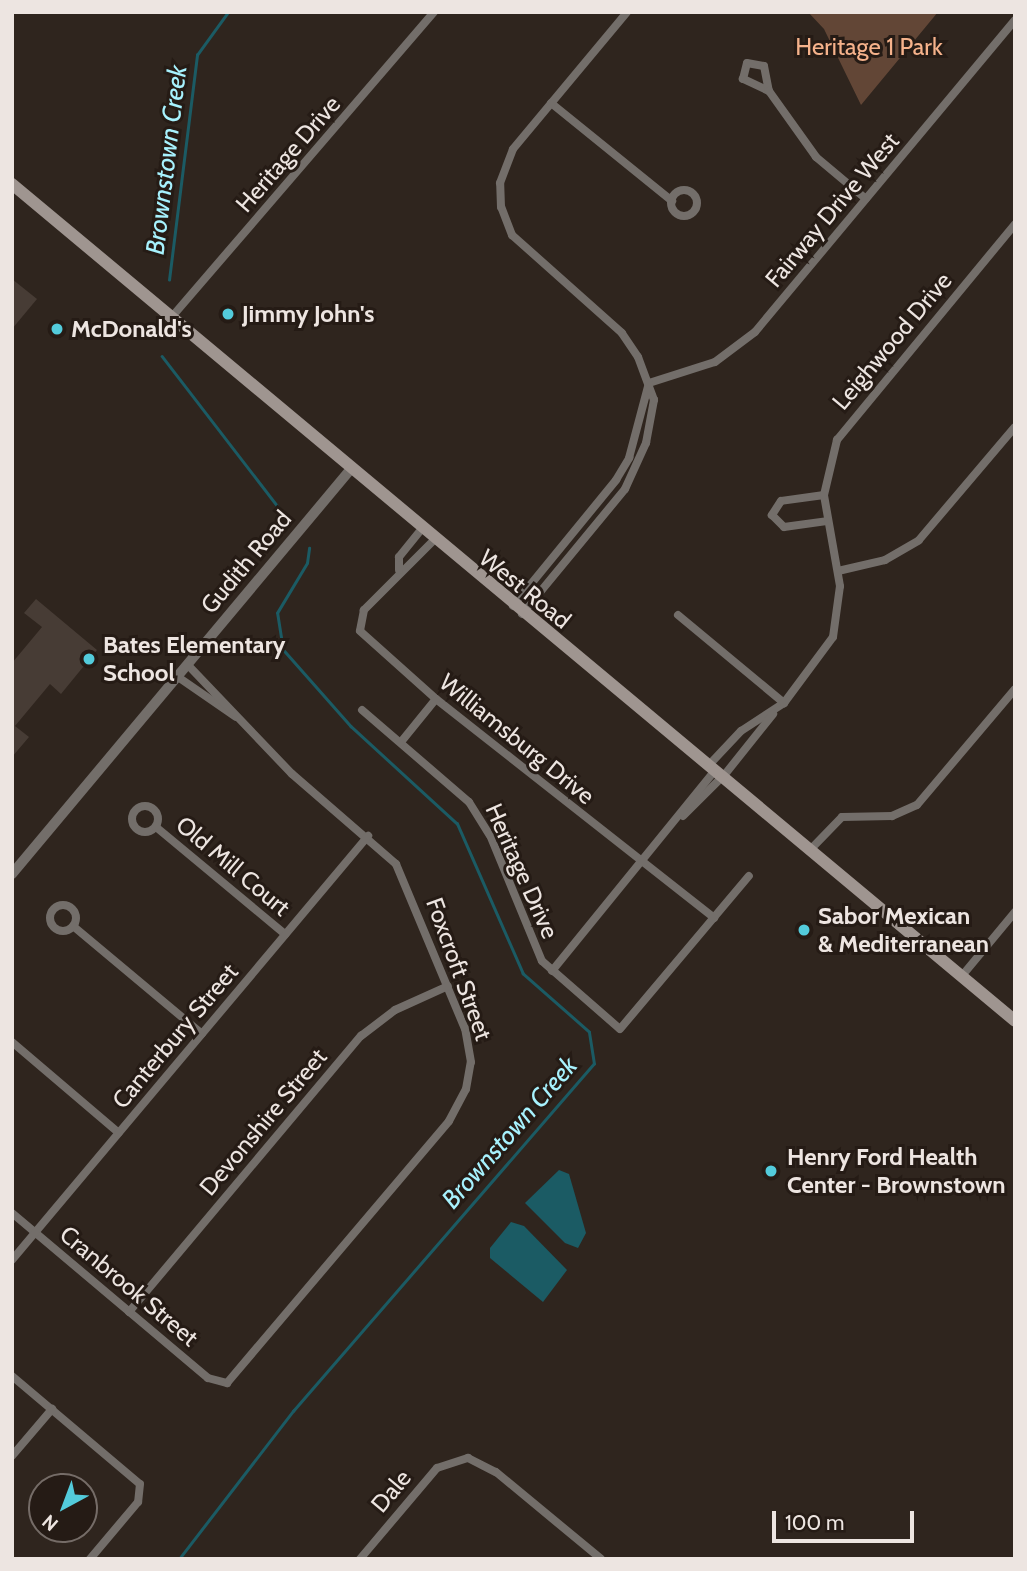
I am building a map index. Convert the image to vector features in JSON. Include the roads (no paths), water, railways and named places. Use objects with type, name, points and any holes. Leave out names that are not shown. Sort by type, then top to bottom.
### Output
[{"type":"main road","name":"West Road","points":[[12,184],[433,541],[1015,1021]]},
{"type":"street","name":"Heritage Drive","points":[[170,318],[434,12]]},
{"type":"street","points":[[518,610],[625,489],[646,443],[654,400],[649,383],[622,333],[521,247],[500,203],[507,159],[628,12]]},
{"type":"street","name":"Fairway Drive West","points":[[649,383],[704,367],[743,344],[1015,20]]},
{"type":"street","points":[[769,91],[820,162],[866,200]]},
{"type":"street","points":[[551,103],[671,201]]},
{"type":"street","name":"Leighwood Drive","points":[[716,773],[785,703],[833,637],[840,604],[838,571],[824,495],[832,453],[847,425],[1015,224]]},
{"type":"street","points":[[518,610],[629,458],[649,383]]},
{"type":"street","points":[[838,571],[885,560],[919,540],[1015,427]]},
{"type":"street","name":"Gudith Road","points":[[12,874],[349,470]]},
{"type":"street","points":[[824,495],[781,501],[772,515],[784,527],[827,521]]},
{"type":"street","points":[[588,515],[597,523]]},
{"type":"street","name":"Williamsburg Drive","points":[[421,530],[399,557],[398,570],[360,615],[358,627],[436,699],[714,918]]},
{"type":"street","name":"Williamsburg Drive","points":[[398,570],[410,567],[433,541]]},
{"type":"street","points":[[678,615],[785,703]]},
{"type":"street","name":"Foxcroft Street","points":[[188,665],[292,775],[368,836],[402,873],[448,986],[470,1051],[470,1076],[457,1111],[239,1373],[223,1384]]},
{"type":"street","name":"Foxcroft Street","points":[[178,677],[239,719]]},
{"type":"street","points":[[809,851],[842,817],[892,816],[917,805],[1015,689]]},
{"type":"street","points":[[401,742],[436,699]]},
{"type":"street","name":"Heritage Drive","points":[[362,710],[456,788],[480,818],[538,955],[552,971],[620,1029],[749,876]]},
{"type":"street","name":"Leighwood Drive","points":[[716,773],[741,731],[773,714]]},
{"type":"street","points":[[552,971],[716,773]]},
{"type":"street","name":"Old Mill Court","points":[[156,827],[285,934]]},
{"type":"street","name":"Canterbury Street","points":[[12,1260],[368,836]]},
{"type":"street","points":[[961,977],[1015,912]]},
{"type":"street","points":[[73,926],[202,1034]]},
{"type":"street","name":"Devonshire Street","points":[[129,1312],[361,1036],[395,1010],[448,986]]},
{"type":"street","points":[[12,1042],[119,1133]]},
{"type":"street","name":"Cranbrook Street","points":[[12,1213],[208,1378],[223,1384]]},
{"type":"street","points":[[12,1376],[137,1480],[141,1496],[90,1559]]},
{"type":"street","points":[[12,1456],[52,1409]]},
{"type":"street","name":"Dale","points":[[360,1559],[433,1472],[459,1458],[486,1465],[601,1559]]},
{"type":"water","points":[[559,1170],[569,1174],[586,1233],[578,1248],[565,1243],[525,1203]]},
{"type":"water","points":[[511,1222],[524,1226],[567,1270],[543,1302],[490,1258],[490,1248]]},
{"type":"waterway","name":"Brownstown Creek","points":[[169,280],[197,55],[228,12]]},
{"type":"waterway","name":"Brownstown Creek","points":[[162,356],[285,516]]},
{"type":"waterway","name":"Brownstown Creek","points":[[179,1559],[293,1411],[594,1064],[589,1032],[523,974],[457,824],[351,727],[283,650],[277,613],[307,563],[309,548]]},
{"type":"place","name":"Jimmy John's","points":[[228,314]]},
{"type":"place","name":"McDonald's","points":[[57,329]]},
{"type":"place","name":"Bates Elementary School","points":[[89,659]]},
{"type":"place","name":"Sabor Mexican & Mediterranean","points":[[804,930]]},
{"type":"place","name":"Henry Ford Health Center - Brownstown","points":[[771,1171]]},
{"type":"park label","name":"Heritage 1 Park","points":[[869,47]]}]
